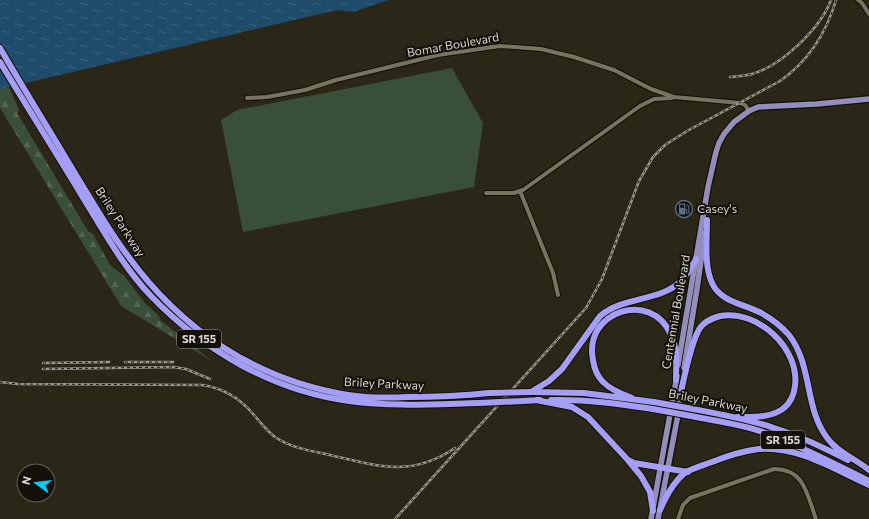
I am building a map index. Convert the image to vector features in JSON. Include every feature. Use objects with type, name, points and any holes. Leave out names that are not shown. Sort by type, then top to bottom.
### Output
[{"type":"highway","name":"Briley Parkway","points":[[0,48],[125,253],[154,288],[196,329],[230,352],[263,370],[288,380],[316,388],[349,395],[388,398],[449,397],[489,393],[531,392],[584,393],[632,398],[737,417],[775,428],[808,440],[869,470]]},
{"type":"highway","name":"Briley Parkway","points":[[0,62],[120,258],[150,296],[203,342],[254,372],[287,386],[316,395],[347,401],[378,404],[580,400],[608,402],[653,409],[741,426],[762,432],[792,443],[869,481]]},
{"type":"highway","points":[[707,220],[707,262],[712,283],[719,293],[728,299],[763,314],[789,335],[804,362],[816,419],[821,431],[829,441],[844,454],[861,463],[869,470]]},
{"type":"highway","points":[[531,392],[549,381],[562,369],[600,316],[607,310],[672,288],[681,282],[696,259]]},
{"type":"highway","points":[[632,398],[610,388],[603,382],[596,372],[592,356],[593,338],[603,322],[610,316],[619,312],[629,310],[648,312],[657,316],[666,326],[671,334],[675,346],[676,380]]},
{"type":"highway","points":[[680,396],[691,353],[700,328],[706,322],[715,317],[732,315],[746,319],[768,329],[784,346],[789,357],[795,380],[792,396],[785,408],[760,416],[737,417]]},
{"type":"highway","points":[[536,400],[562,404],[572,407],[580,412],[627,458],[646,483],[650,492],[653,511]]},
{"type":"highway","points":[[660,510],[668,493],[677,481],[688,472],[730,455],[760,449],[796,453],[809,457],[869,486]]},
{"type":"highway","points":[[627,458],[634,463],[688,472]]},
{"type":"main road","name":"Centennial Boulevard","points":[[651,519],[708,187],[719,143],[734,122],[749,111],[763,106],[817,104],[869,99]]},
{"type":"main road","name":"Centennial Boulevard","points":[[658,519],[668,468],[697,289],[711,191],[711,179]]},
{"type":"street","points":[[858,0],[862,3],[869,14]]},
{"type":"street","name":"Bomar Boulevard","points":[[247,98],[267,97],[299,92],[336,80],[438,55],[500,46],[541,49],[574,57],[614,70],[651,89],[674,97],[740,103],[746,105],[749,111]]},
{"type":"street","points":[[486,193],[520,191],[528,187],[648,101],[674,97]]},
{"type":"street","points":[[520,191],[553,273],[558,295]]},
{"type":"street","points":[[678,519],[684,505],[690,498],[774,469],[784,469],[796,474],[802,482],[816,519]]},
{"type":"green space","points":[[452,68],[483,123],[474,187],[243,232],[221,120],[237,110]]},
{"type":"green space","points":[[9,87],[19,110],[17,113],[88,231],[93,234],[110,265],[124,276],[145,303],[159,316],[160,320],[212,361],[121,306],[0,108],[0,89]]},
{"type":"water","points":[[0,0],[389,0],[353,12],[337,10],[0,89]]},
{"type":"railway","points":[[730,77],[749,75],[763,70],[787,55],[818,23],[831,0]]},
{"type":"railway","points":[[395,519],[586,308],[602,279],[639,181],[653,157],[665,145],[687,131],[780,81],[800,65],[822,35],[836,0]]},
{"type":"railway","points":[[43,363],[109,362]]},
{"type":"railway","points":[[125,362],[173,362]]},
{"type":"railway","points":[[43,369],[174,367],[186,369],[210,379]]},
{"type":"railway","points":[[0,382],[18,384],[210,386],[224,391],[237,399],[249,409],[272,435],[281,441],[308,450],[379,466],[394,467],[424,463],[455,448]]},
{"type":"place","name":"Casey's","points":[[684,209]]}]
